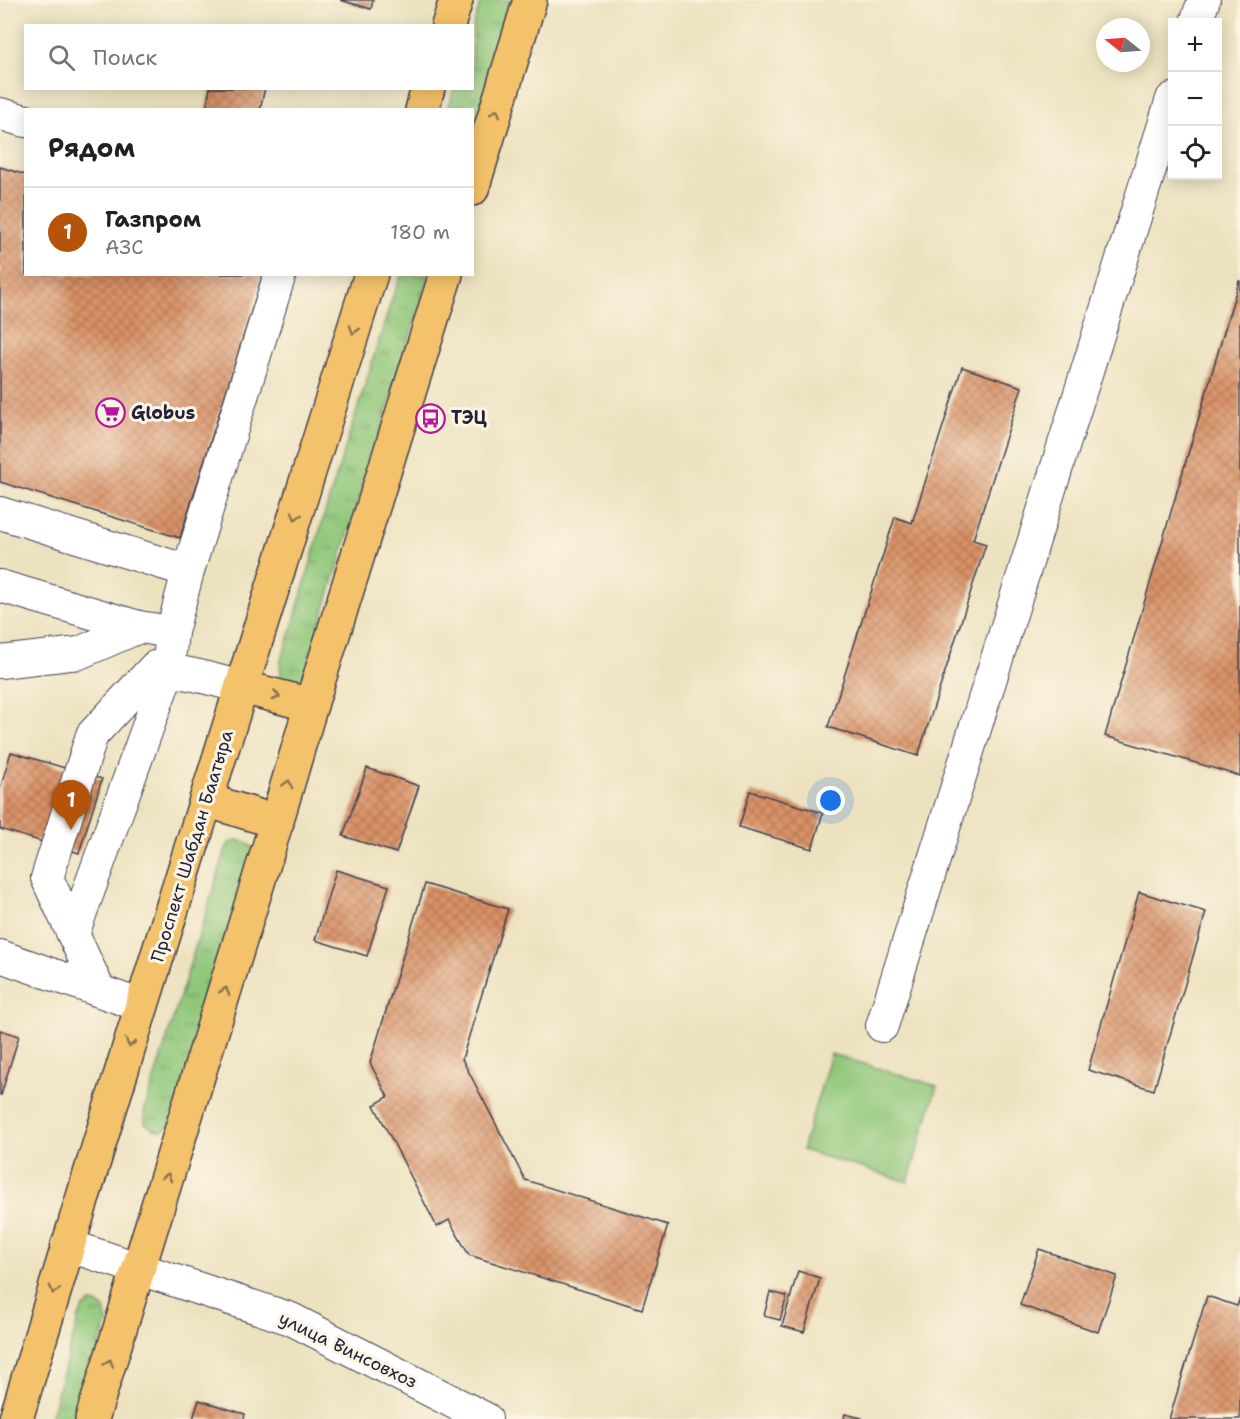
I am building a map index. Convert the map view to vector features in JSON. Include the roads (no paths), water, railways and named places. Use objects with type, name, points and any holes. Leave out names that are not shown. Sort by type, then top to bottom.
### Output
[{"type":"main road","points":[[449,24],[456,0]]},
{"type":"main road","points":[[474,182],[530,0]]},
{"type":"main road","points":[[423,108],[427,90]]},
{"type":"main road","name":"Проспект Шабдан Баатыра","points":[[16,1419],[142,1006],[370,276]]},
{"type":"main road","points":[[92,1419],[445,276]]},
{"type":"main road","points":[[242,687],[311,705]]},
{"type":"main road","points":[[206,800],[276,822]]},
{"type":"street","points":[[1197,18],[1203,0]]},
{"type":"street","points":[[0,114],[24,120]]},
{"type":"street","points":[[882,1026],[1168,115]]},
{"type":"street","points":[[73,934],[168,670],[172,632],[188,571],[279,276]]},
{"type":"street","points":[[0,513],[188,571]]},
{"type":"street","points":[[0,586],[139,627],[172,632]]},
{"type":"street","points":[[0,662],[79,653],[139,627]]},
{"type":"street","points":[[99,990],[47,878],[92,735],[155,667],[242,687]]},
{"type":"street","points":[[0,956],[142,1006]]},
{"type":"street","name":"улица Винсовхоз","points":[[68,1245],[291,1319],[486,1419]]},
{"type":"place","name":"Globus","points":[[110,413]]},
{"type":"place","name":"ТЭЦ","points":[[430,418]]},
{"type":"place","name":"Газпром","points":[[71,830]]}]
